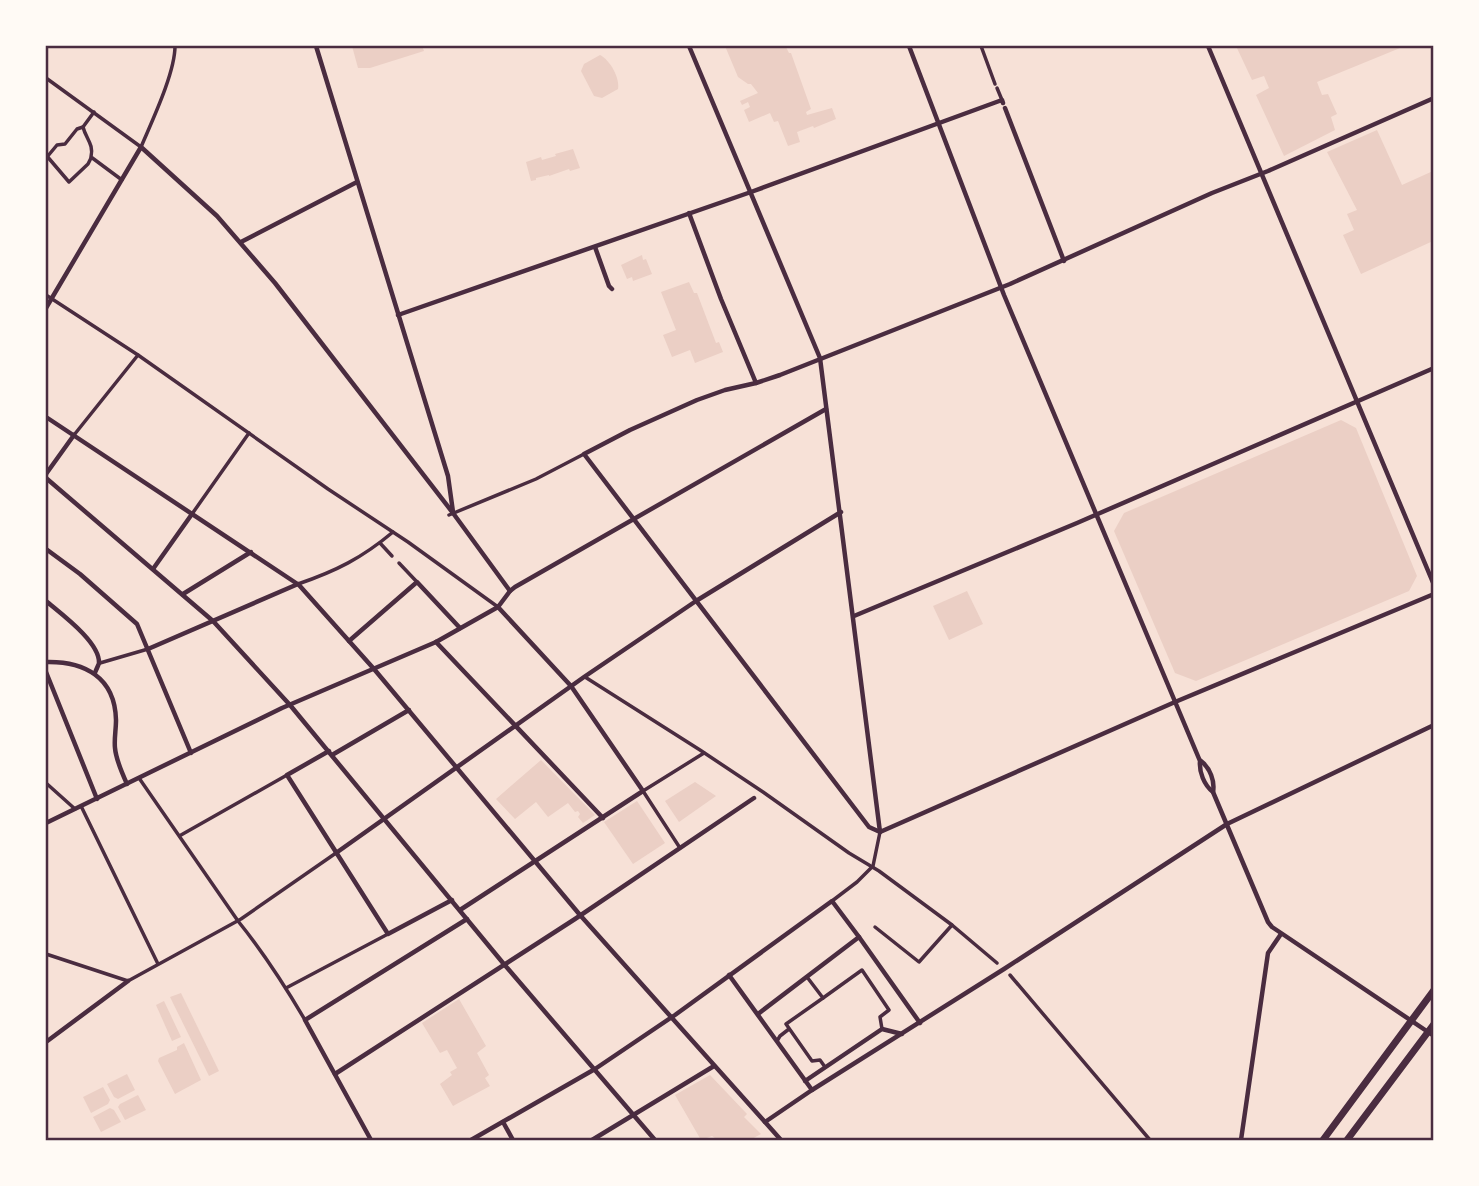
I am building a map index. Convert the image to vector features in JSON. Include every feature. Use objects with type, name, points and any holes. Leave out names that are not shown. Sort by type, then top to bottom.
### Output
[{"type":"main road","points":[[1323,1140],[1433,990]]},
{"type":"main road","points":[[1347,1140],[1431,1034],[1433,1024]]},
{"type":"street","points":[[46,308],[141,147],[163,90],[175,46]]},
{"type":"street","points":[[316,46],[448,476],[451,514]]},
{"type":"street","points":[[471,1140],[595,1069],[832,901],[872,868],[880,832],[820,358],[689,46]]},
{"type":"street","points":[[909,46],[1001,288],[1200,761],[1199,768],[1207,787],[1213,792],[1268,922],[1272,928],[1431,1034]]},
{"type":"street","points":[[981,46],[1064,261]]},
{"type":"street","points":[[1208,46],[1433,585]]},
{"type":"street","points":[[46,78],[141,147],[217,216],[241,242],[510,591]]},
{"type":"street","points":[[451,514],[536,479],[630,430],[698,400],[755,383],[1001,288],[1433,98]]},
{"type":"street","points":[[398,315],[939,124],[1003,104]]},
{"type":"street","points":[[83,127],[85,136],[91,142],[93,158],[69,181],[46,156],[57,145],[65,144],[94,112]]},
{"type":"street","points":[[93,158],[122,180]]},
{"type":"street","points":[[241,242],[357,182]]},
{"type":"street","points":[[689,213],[755,383]]},
{"type":"street","points":[[595,247],[612,289]]},
{"type":"street","points":[[46,295],[138,355],[498,607],[571,686],[680,848]]},
{"type":"street","points":[[138,355],[74,435],[46,476],[214,621],[290,705],[655,1140]]},
{"type":"street","points":[[854,616],[1433,368]]},
{"type":"street","points":[[46,823],[233,731],[436,642],[498,607],[510,591],[826,409]]},
{"type":"street","points":[[46,417],[298,584],[409,710],[580,915],[781,1140]]},
{"type":"street","points":[[153,569],[249,433]]},
{"type":"street","points":[[584,454],[869,827],[880,832],[1175,702],[1433,594]]},
{"type":"street","points":[[46,1042],[128,981],[240,920],[515,725],[696,601],[841,512]]},
{"type":"street","points":[[99,663],[148,649],[338,569],[371,550],[393,532]]},
{"type":"street","points":[[380,543],[391,556]]},
{"type":"street","points":[[46,549],[132,619],[138,627],[191,753]]},
{"type":"street","points":[[183,594],[251,552]]},
{"type":"street","points":[[399,563],[460,628]]},
{"type":"street","points":[[349,641],[417,582]]},
{"type":"street","points":[[46,601],[89,640],[99,663],[95,673]]},
{"type":"street","points":[[436,642],[603,818]]},
{"type":"street","points":[[46,662],[72,664],[95,673],[104,683],[115,710],[115,748],[127,784]]},
{"type":"street","points":[[46,672],[97,799]]},
{"type":"street","points":[[584,677],[704,753],[879,871],[952,925],[997,963]]},
{"type":"street","points":[[181,835],[409,710]]},
{"type":"street","points":[[765,1122],[1227,824],[1433,725]]},
{"type":"street","points":[[460,910],[704,753]]},
{"type":"street","points":[[287,775],[388,934]]},
{"type":"street","points":[[140,778],[286,988],[371,1140]]},
{"type":"street","points":[[46,783],[75,809]]},
{"type":"street","points":[[335,1074],[763,792]]},
{"type":"street","points":[[81,806],[158,964]]},
{"type":"street","points":[[286,988],[452,900]]},
{"type":"street","points":[[832,901],[920,1023]]},
{"type":"street","points":[[305,1020],[467,919]]},
{"type":"street","points":[[875,926],[919,962],[952,925]]},
{"type":"street","points":[[1241,1140],[1268,953],[1281,933]]},
{"type":"street","points":[[758,1014],[859,937]]},
{"type":"street","points":[[46,954],[128,981]]},
{"type":"street","points":[[825,1067],[820,1060],[812,1061],[786,1024],[862,970],[891,1012],[880,1017],[883,1029]]},
{"type":"street","points":[[729,975],[812,1090]]},
{"type":"street","points":[[1010,975],[1150,1140]]},
{"type":"street","points":[[807,977],[822,998]]},
{"type":"street","points":[[777,1041],[789,1029]]},
{"type":"street","points":[[805,1081],[883,1029],[902,1034]]},
{"type":"street","points":[[592,1140],[714,1066]]},
{"type":"street","points":[[503,1122],[513,1140]]},
{"type":"shaded area","points":[[352,46],[422,46],[424,51],[370,68],[358,68]]},
{"type":"shaded area","points":[[725,46],[787,46],[811,109],[806,112],[807,115],[832,108],[836,119],[797,132],[800,142],[788,146],[778,121],[774,122],[770,113],[749,122],[744,110],[750,107],[748,102],[742,105],[740,101],[758,93],[751,84],[738,77]]},
{"type":"shaded area","points":[[1236,46],[1405,46],[1317,82],[1322,95],[1328,94],[1337,114],[1331,117],[1335,130],[1284,156],[1256,95],[1269,88],[1264,76],[1252,80]]},
{"type":"shaded area","points":[[600,55],[611,65],[618,85],[618,89],[602,98],[594,96],[581,71],[584,64]]},
{"type":"shaded area","points":[[1377,130],[1402,185],[1433,171],[1433,241],[1361,274],[1343,235],[1354,230],[1347,214],[1357,210],[1327,152]]},
{"type":"shaded area","points":[[573,149],[580,168],[531,181],[526,162],[541,157],[542,160]]},
{"type":"shaded area","points":[[642,255],[652,274],[633,281],[632,277],[627,279],[621,265]]},
{"type":"shaded area","points":[[689,282],[694,293],[697,293],[716,343],[719,342],[723,352],[695,363],[690,350],[672,357],[663,335],[676,330],[661,292]]},
{"type":"shaded area","points":[[1341,420],[1356,428],[1417,576],[1409,591],[1196,681],[1175,673],[1114,531],[1124,513]]},
{"type":"shaded area","points":[[967,591],[983,624],[949,640],[933,606]]},
{"type":"shaded area","points":[[541,760],[595,815],[583,823],[578,817],[578,811],[575,812],[568,803],[548,817],[536,802],[515,819],[496,799]]},
{"type":"shaded area","points":[[695,782],[716,796],[679,822],[665,801]]},
{"type":"shaded area","points":[[637,801],[665,843],[633,864],[604,822]]},
{"type":"shaded area","points":[[181,993],[219,1071],[209,1076],[170,997]]},
{"type":"shaded area","points":[[459,999],[486,1046],[477,1053],[489,1075],[485,1078],[490,1086],[453,1106],[440,1084],[457,1068],[447,1050],[440,1053],[422,1023]]},
{"type":"shaded area","points":[[164,1001],[181,1037],[172,1041],[156,1005]]},
{"type":"shaded area","points":[[184,1043],[201,1080],[175,1094],[158,1061]]},
{"type":"shaded area","points":[[127,1074],[135,1090],[118,1099],[107,1084]]},
{"type":"shaded area","points":[[710,1075],[747,1114],[744,1117],[761,1134],[750,1140],[718,1140],[712,1136],[701,1140],[675,1095]]},
{"type":"shaded area","points":[[103,1087],[110,1100],[108,1104],[91,1113],[83,1097]]},
{"type":"shaded area","points":[[138,1095],[146,1110],[125,1120],[118,1107]]},
{"type":"shaded area","points":[[110,1108],[121,1122],[101,1132],[93,1117]]}]
